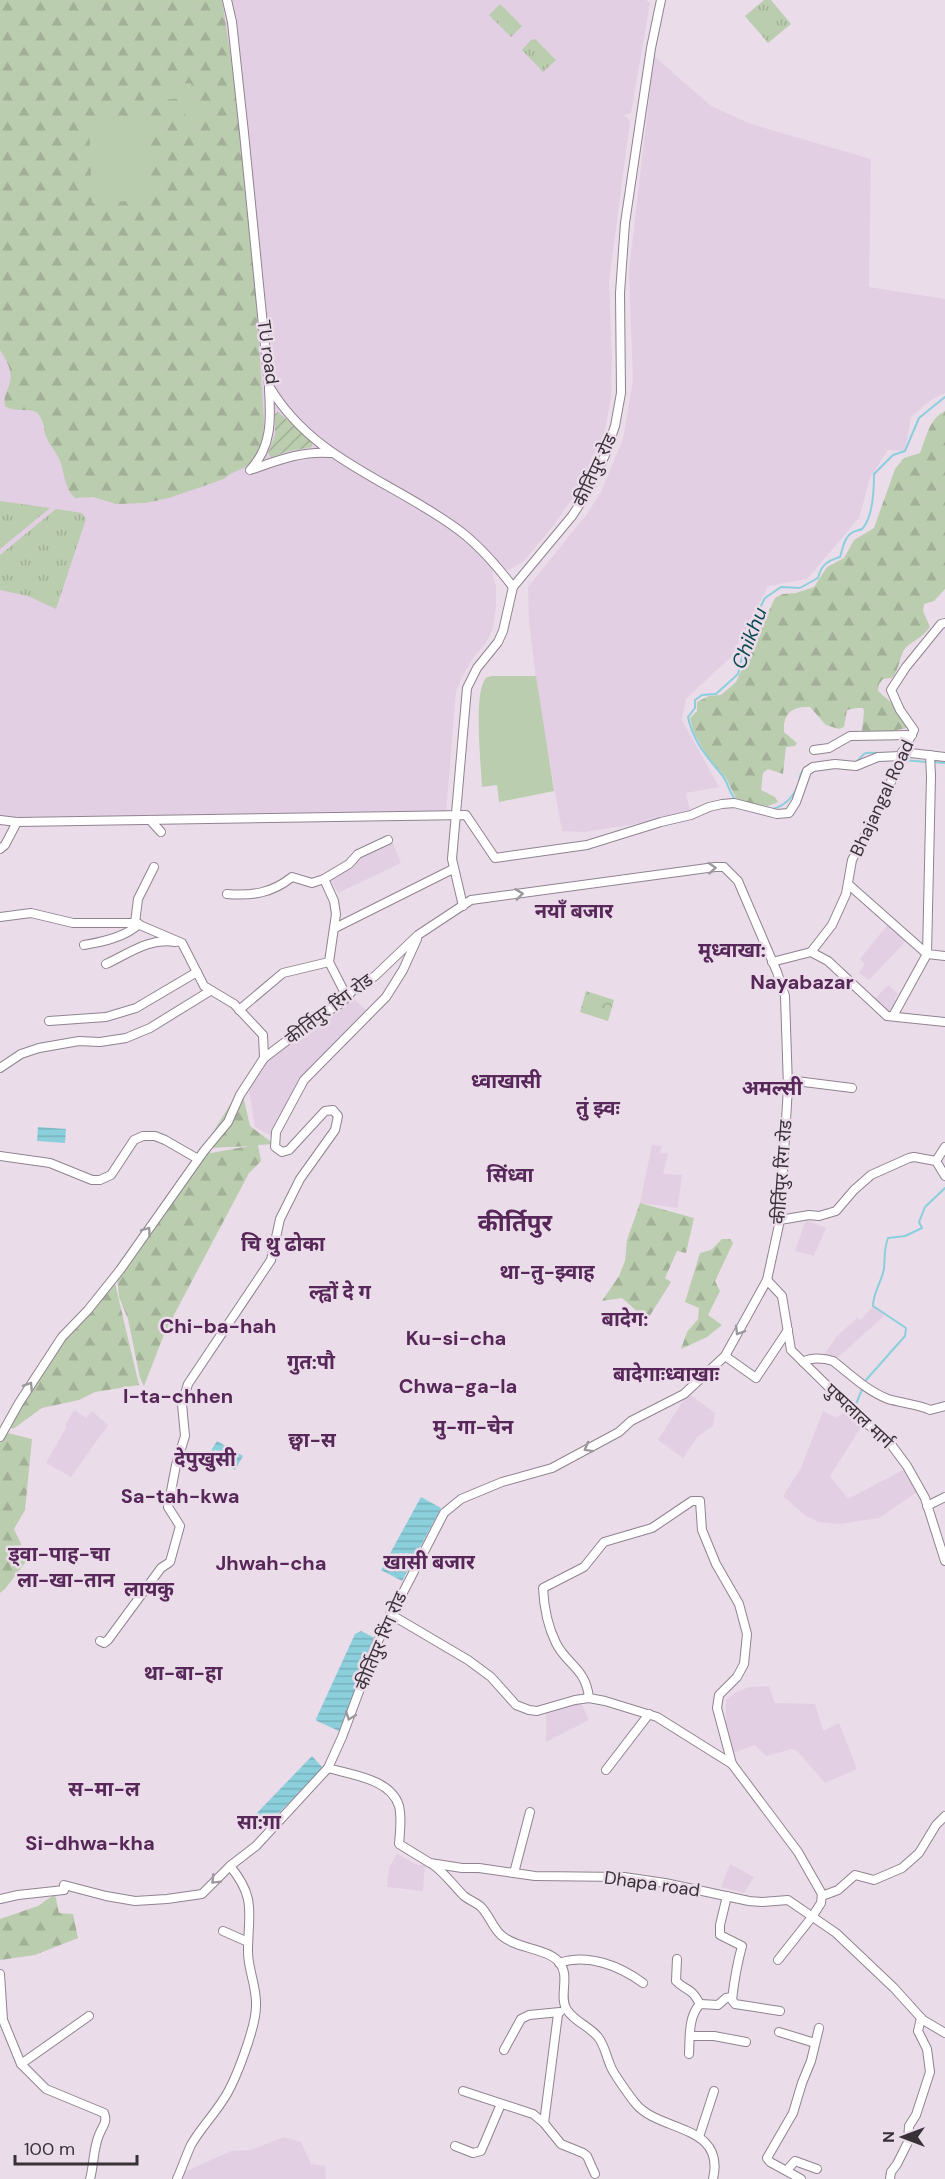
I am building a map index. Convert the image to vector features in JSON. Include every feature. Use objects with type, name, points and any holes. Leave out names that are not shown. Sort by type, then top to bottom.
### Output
[{"type":"street","name":"TU road","points":[[227,0],[232,22],[243,122],[269,386],[290,417],[331,453],[416,502],[458,530],[490,558],[513,587]]},
{"type":"street","name":"कीर्तिपुर रोड","points":[[463,906],[453,869],[452,836],[457,815],[467,688],[477,668],[498,642],[503,631],[513,587],[582,501],[605,455],[615,426],[621,393],[620,293],[624,232],[650,55],[661,0]]},
{"type":"street","points":[[269,386],[271,412],[268,437],[259,460],[250,470],[291,456],[317,452],[331,453]]},
{"type":"street","name":"Bhajangal Road","points":[[811,952],[832,925],[846,894],[852,860],[885,797],[901,754],[914,730],[900,710],[891,690],[906,667],[941,624],[945,623]]},
{"type":"street","points":[[814,750],[829,748],[849,736],[912,735]]},
{"type":"street","points":[[0,820],[17,822],[466,815],[495,858],[587,845],[692,815],[722,804],[734,803],[777,814],[789,813],[796,802],[807,771],[813,767],[835,764],[856,766],[878,757],[901,754],[945,757]]},
{"type":"street","points":[[894,1016],[927,954],[930,755]]},
{"type":"street","points":[[150,820],[161,832]]},
{"type":"street","points":[[0,849],[5,845],[17,822]]},
{"type":"street","points":[[227,894],[261,894],[272,891],[292,877],[312,883],[324,879],[349,864],[358,854],[388,840]]},
{"type":"street","points":[[84,945],[102,942],[134,929],[137,924],[138,899],[154,867]]},
{"type":"street","name":"कीर्तिपुर रिंग रोड","points":[[0,1437],[18,1403],[62,1337],[120,1270],[198,1160],[228,1122],[240,1095],[264,1058],[347,997],[355,988],[375,976],[418,936],[471,900],[724,867],[738,881],[785,996],[788,1080],[780,1220],[767,1280],[725,1356],[684,1394],[631,1421],[619,1431],[562,1463],[501,1482],[461,1499],[444,1513],[390,1614],[328,1768],[256,1846],[230,1866],[202,1894],[135,1901],[64,1885],[64,1890],[0,1899]]},
{"type":"street","points":[[335,928],[453,869]]},
{"type":"street","points":[[324,879],[334,901],[335,928],[329,962],[347,997]]},
{"type":"street","points":[[848,884],[927,954],[945,956]]},
{"type":"street","points":[[0,917],[31,913],[73,923],[137,924],[182,943],[204,986],[234,1004],[262,1035],[264,1058]]},
{"type":"street","points":[[100,1641],[104,1643],[108,1640],[161,1568],[170,1562],[180,1526],[168,1507],[169,1496],[185,1436],[182,1404],[188,1384],[272,1260],[280,1219],[300,1179],[334,1130],[339,1116],[333,1110],[325,1111],[289,1150],[282,1152],[275,1147],[276,1132],[304,1080],[386,997],[404,970],[418,936]]},
{"type":"street","points":[[106,964],[150,942],[162,940],[182,943]]},
{"type":"street","points":[[772,962],[811,952],[828,961],[887,1016],[945,1022]]},
{"type":"street","points":[[239,1010],[283,973],[329,962]]},
{"type":"street","points":[[49,1021],[106,1017],[136,1008],[197,972]]},
{"type":"street","points":[[0,1068],[21,1054],[39,1048],[79,1041],[100,1042],[126,1038],[150,1028],[210,991]]},
{"type":"street","points":[[788,1080],[852,1088]]},
{"type":"street","points":[[0,1156],[50,1163],[92,1180],[100,1180],[111,1175],[134,1140],[143,1136],[154,1136],[198,1160]]},
{"type":"street","points":[[936,1161],[945,1147]]},
{"type":"street","points":[[780,1220],[810,1215],[819,1216],[836,1211],[871,1175],[890,1168],[904,1159],[914,1157],[936,1161],[945,1176]]},
{"type":"street","name":"पुष्पलाल मार्ग","points":[[767,1280],[782,1296],[791,1350],[862,1420],[887,1439],[907,1466],[927,1506],[945,1561]]},
{"type":"street","points":[[725,1356],[756,1378],[788,1330]]},
{"type":"street","points":[[803,1362],[826,1359],[833,1361],[867,1388],[887,1398],[913,1406],[923,1406],[930,1410],[945,1406]]},
{"type":"street","points":[[927,1506],[945,1497]]},
{"type":"street","points":[[589,1698],[588,1688],[577,1668],[556,1645],[545,1614],[543,1588],[584,1567],[604,1542],[652,1528],[692,1501],[700,1501],[702,1530],[716,1564],[739,1605],[747,1634],[744,1664],[737,1677],[719,1695],[717,1708],[732,1764]]},
{"type":"street","points":[[390,1614],[468,1660],[491,1677],[516,1705],[537,1711],[589,1698],[649,1714],[676,1728],[732,1764],[798,1852],[820,1888],[822,1896],[812,1917],[778,1960]]},
{"type":"street","points":[[606,1770],[649,1714]]},
{"type":"street","name":"Dhapa road","points":[[328,1768],[365,1779],[389,1790],[399,1808],[399,1844],[430,1863],[535,1876],[624,1877],[762,1902],[788,1900],[836,1933],[921,2018],[945,2033]]},
{"type":"street","points":[[514,1873],[530,1812]]},
{"type":"street","points":[[822,1896],[837,1890],[855,1875],[874,1880],[902,1868],[919,1853],[936,1825],[945,1816]]},
{"type":"street","points":[[430,1863],[443,1872],[467,1898],[480,1906],[501,1936],[560,1963],[564,1977],[564,2000],[544,2123]]},
{"type":"street","points":[[177,2179],[192,2144],[224,2100],[242,2057],[256,2008],[256,1990],[248,1964],[250,1919],[247,1894],[243,1882],[230,1866]]},
{"type":"street","points":[[727,1896],[720,1935],[742,1946],[736,1965],[737,1976],[732,1997],[735,2004],[780,2012]]},
{"type":"street","points":[[224,1931],[248,1942]]},
{"type":"street","points":[[560,1963],[571,1959],[600,1962],[630,1974],[643,1983]]},
{"type":"street","points":[[677,1959],[676,1981],[681,1986],[690,1989],[700,2004]]},
{"type":"street","points":[[0,1974],[3,2020],[21,2064],[46,2089],[104,2113],[106,2123],[97,2139],[90,2179]]},
{"type":"street","points":[[700,2004],[717,2005],[726,1998],[732,1997]]},
{"type":"street","points":[[688,2054],[691,2020],[693,2012],[700,2004]]},
{"type":"street","points":[[504,2050],[521,2019],[536,2014],[562,2011],[573,2016],[599,2038],[607,2053],[611,2068],[642,2110],[690,2131],[707,2144],[715,2167],[713,2179]]},
{"type":"street","points":[[21,2064],[89,2016]]},
{"type":"street","points":[[890,2179],[891,2172],[908,2142],[909,2126],[916,2115],[930,2072],[927,2049],[918,2031],[921,2018]]},
{"type":"street","points":[[801,2179],[767,2159],[767,2156],[794,2113],[819,2028]]},
{"type":"street","points":[[779,2032],[815,2043]]},
{"type":"street","points":[[690,2036],[714,2036],[746,2042]]},
{"type":"street","points":[[463,2091],[533,2114],[544,2123],[561,2144],[587,2156],[596,2174]]},
{"type":"street","points":[[699,2137],[714,2091]]},
{"type":"street","points":[[455,2146],[473,2153],[481,2151],[501,2104]]},
{"type":"street","points":[[787,2170],[793,2161],[817,2169]]},
{"type":"shaded area","points":[[0,0],[646,0],[650,3],[631,113],[624,115],[630,121],[609,282],[612,359],[611,397],[606,425],[599,450],[584,482],[553,526],[524,561],[509,570],[504,570],[500,565],[492,572],[496,587],[493,629],[486,643],[473,658],[456,691],[446,814],[54,819],[0,817]]},
{"type":"shaded area","points":[[654,56],[711,106],[751,124],[871,159],[869,287],[945,299],[945,393],[931,400],[911,417],[905,451],[888,450],[870,478],[859,518],[807,579],[768,586],[732,656],[686,699],[682,720],[719,787],[686,793],[691,815],[585,832],[562,831],[539,704],[529,623],[528,587],[587,514],[601,492],[623,439],[633,380],[629,271]]},
{"type":"shaded area","points":[[392,841],[401,863],[338,893],[330,878],[364,855]]},
{"type":"shaded area","points":[[889,923],[905,942],[869,980],[859,973],[865,964],[860,959]]},
{"type":"shaded area","points":[[888,985],[898,994],[894,999],[898,1002],[887,1014],[873,1001]]},
{"type":"shaded area","points":[[351,996],[366,1010],[316,1065],[273,1137],[255,1127],[247,1078],[284,1043]]},
{"type":"shaded area","points":[[652,1145],[662,1146],[660,1153],[668,1154],[663,1174],[682,1175],[678,1208],[640,1203]]},
{"type":"shaded area","points":[[806,1220],[826,1228],[814,1256],[795,1251]]},
{"type":"shaded area","points":[[873,1306],[885,1315],[836,1359],[824,1355],[836,1337],[857,1318],[861,1320]]},
{"type":"shaded area","points":[[688,1393],[715,1413],[713,1426],[698,1436],[683,1458],[658,1440]]},
{"type":"shaded area","points":[[74,1410],[86,1418],[92,1411],[108,1425],[71,1477],[46,1463]]},
{"type":"shaded area","points":[[823,1411],[837,1418],[843,1413],[861,1427],[830,1476],[848,1499],[903,1470],[917,1492],[879,1518],[840,1524],[818,1522],[806,1516],[783,1496],[801,1468]]},
{"type":"shaded area","points":[[769,1686],[775,1703],[815,1704],[823,1731],[839,1723],[857,1769],[825,1783],[798,1752],[792,1749],[766,1756],[755,1745],[733,1753],[726,1736],[726,1700],[749,1687]]},
{"type":"shaded area","points":[[579,1703],[589,1720],[546,1742],[546,1714]]},
{"type":"shaded area","points":[[397,1854],[418,1865],[425,1865],[423,1891],[387,1887],[389,1868]]},
{"type":"shaded area","points":[[730,1864],[754,1877],[744,1893],[721,1887]]},
{"type":"shaded area","points":[[284,2137],[301,2142],[311,2164],[325,2166],[326,2179],[178,2179],[180,2174],[231,2151],[251,2150]]},
{"type":"green space","points":[[0,0],[222,0],[242,130],[264,421],[262,441],[255,458],[245,467],[224,479],[169,498],[145,503],[116,504],[93,497],[75,498],[67,485],[60,461],[47,439],[39,415],[33,411],[14,410],[5,406],[5,396],[11,374],[0,350]]},
{"type":"green space","points":[[764,0],[771,0],[791,24],[768,43],[745,16]]},
{"type":"green space","points":[[500,4],[522,26],[511,37],[489,15]]},
{"type":"green space","points":[[535,39],[556,60],[543,72],[522,50],[531,40]]},
{"type":"green space","points":[[191,83],[196,127],[187,128],[183,98],[162,100],[161,86]]},
{"type":"green space","points":[[145,120],[148,200],[92,203],[89,122]]},
{"type":"green space","points":[[945,411],[945,589],[934,601],[924,604],[923,611],[930,627],[906,647],[894,675],[892,678],[883,679],[878,691],[896,707],[907,728],[864,733],[862,731],[863,708],[847,710],[844,727],[839,729],[826,725],[810,707],[794,709],[787,715],[784,732],[797,743],[795,746],[786,747],[783,774],[768,769],[763,773],[761,790],[775,797],[778,802],[768,806],[737,800],[726,778],[708,757],[694,733],[690,718],[697,711],[697,702],[709,696],[721,695],[736,682],[775,598],[814,587],[827,567],[844,558],[854,540],[874,528],[895,469],[904,458],[920,453],[932,424]]},
{"type":"green space","points":[[278,412],[312,441],[312,447],[285,452],[271,458],[268,453],[275,435],[275,414]]},
{"type":"green space","points":[[0,501],[50,508],[0,549]]},
{"type":"green space","points":[[56,509],[82,513],[86,519],[56,609],[28,596],[0,590],[0,555]]},
{"type":"green space","points":[[496,676],[536,676],[554,791],[499,802],[497,785],[482,787],[479,702],[485,679]]},
{"type":"green space","points":[[586,991],[614,1000],[608,1021],[580,1012]]},
{"type":"green space","points":[[241,1087],[250,1126],[274,1144],[258,1145],[261,1161],[249,1173],[165,1332],[144,1386],[140,1378],[128,1319],[119,1297],[117,1276],[114,1270],[202,1149],[211,1153],[249,1146],[210,1148],[205,1145]]},
{"type":"green space","points":[[640,1203],[694,1218],[686,1253],[677,1251],[665,1278],[671,1282],[647,1320],[622,1298],[602,1301],[619,1276],[625,1261],[627,1240]]},
{"type":"green space","points":[[722,1239],[730,1239],[733,1243],[715,1281],[720,1291],[708,1315],[722,1325],[707,1337],[681,1349],[687,1332],[698,1319],[699,1308],[685,1302],[700,1253],[711,1250]]},
{"type":"green space","points":[[114,1279],[139,1385],[95,1392],[79,1400],[42,1408],[13,1429],[6,1424],[31,1375]]},
{"type":"green space","points":[[0,1431],[32,1439],[25,1510],[14,1529],[28,1559],[0,1593]]},
{"type":"green space","points":[[55,1894],[59,1913],[73,1914],[78,1938],[35,1955],[0,1960],[0,1919],[38,1906]]},
{"type":"water","points":[[38,1127],[66,1129],[65,1143],[37,1141]]},
{"type":"water","points":[[217,1441],[243,1456],[235,1470],[209,1454]]},
{"type":"water","points":[[421,1497],[441,1508],[402,1581],[381,1570]]},
{"type":"water","points":[[361,1631],[373,1637],[375,1641],[339,1731],[316,1719],[355,1634]]},
{"type":"water","points":[[312,1756],[323,1768],[267,1825],[256,1814]]},
{"type":"waterway","name":"Chikhu","points":[[736,800],[724,778],[693,734],[688,717],[695,708],[695,700],[702,695],[716,694],[738,674],[753,621],[765,598],[781,587],[800,588],[818,578],[825,564],[840,557],[848,537],[853,532],[862,529],[869,518],[874,474],[893,455],[905,451],[919,418],[945,397]]},
{"type":"waterway","name":"Chikhu","points":[[856,763],[865,754],[878,753]]},
{"type":"waterway","name":"Chikhu","points":[[903,760],[927,762]]},
{"type":"waterway","name":"Chikhu","points":[[933,762],[945,763]]},
{"type":"waterway","name":"Chikhu","points":[[773,809],[782,805],[792,795],[804,769]]},
{"type":"waterway","points":[[856,1404],[866,1380],[905,1336],[906,1328],[873,1306],[874,1296],[883,1273],[888,1238],[905,1236],[922,1228],[919,1222],[925,1207],[945,1188]]},
{"type":"district","name":"नयाँ बजार","points":[[574,911]]},
{"type":"district","name":"मूध्वाखा:","points":[[732,950]]},
{"type":"district","name":"Nayabazar","points":[[802,982]]},
{"type":"district","name":"ध्वाखासी","points":[[506,1081]]},
{"type":"district","name":"अमल्सी","points":[[772,1088]]},
{"type":"district","name":"तुं झ्वः","points":[[598,1108]]},
{"type":"district","name":"सिंध्वा","points":[[510,1175]]},
{"type":"district","name":"कीर्तिपुर","points":[[515,1222]]},
{"type":"district","name":"चि थु ढोका","points":[[283,1244]]},
{"type":"district","name":"था-तु-झ्वाह","points":[[547,1272]]},
{"type":"district","name":"ल्ह्वों दे ग","points":[[340,1292]]},
{"type":"district","name":"बादेग:","points":[[625,1319]]},
{"type":"district","name":"Chi-ba-hah","points":[[218,1326]]},
{"type":"district","name":"Ku-si-cha","points":[[456,1338]]},
{"type":"district","name":"गुत:पौ","points":[[311,1362]]},
{"type":"district","name":"बादेगाःध्वाखाः","points":[[666,1374]]},
{"type":"district","name":"Chwa-ga-la","points":[[458,1386]]},
{"type":"district","name":"I-ta-chhen","points":[[178,1396]]},
{"type":"district","name":"मु-गा-चेन","points":[[473,1427]]},
{"type":"district","name":"छ्वा-स","points":[[312,1440]]},
{"type":"district","name":"देपुखुसी","points":[[205,1459]]},
{"type":"district","name":"Sa-tah-kwa","points":[[180,1496]]},
{"type":"district","name":"ड्वा-पाह-चा","points":[[59,1554]]},
{"type":"district","name":"खासी बजार","points":[[429,1562]]},
{"type":"district","name":"Jhwah-cha","points":[[271,1563]]},
{"type":"district","name":"ला-खा-तान","points":[[66,1580]]},
{"type":"district","name":"लायकु","points":[[149,1589]]},
{"type":"district","name":"था-बा-हा","points":[[183,1673]]},
{"type":"district","name":"स-मा-ल","points":[[104,1789]]},
{"type":"district","name":"सा:गा","points":[[259,1822]]},
{"type":"district","name":"Si-dhwa-kha","points":[[90,1843]]}]
